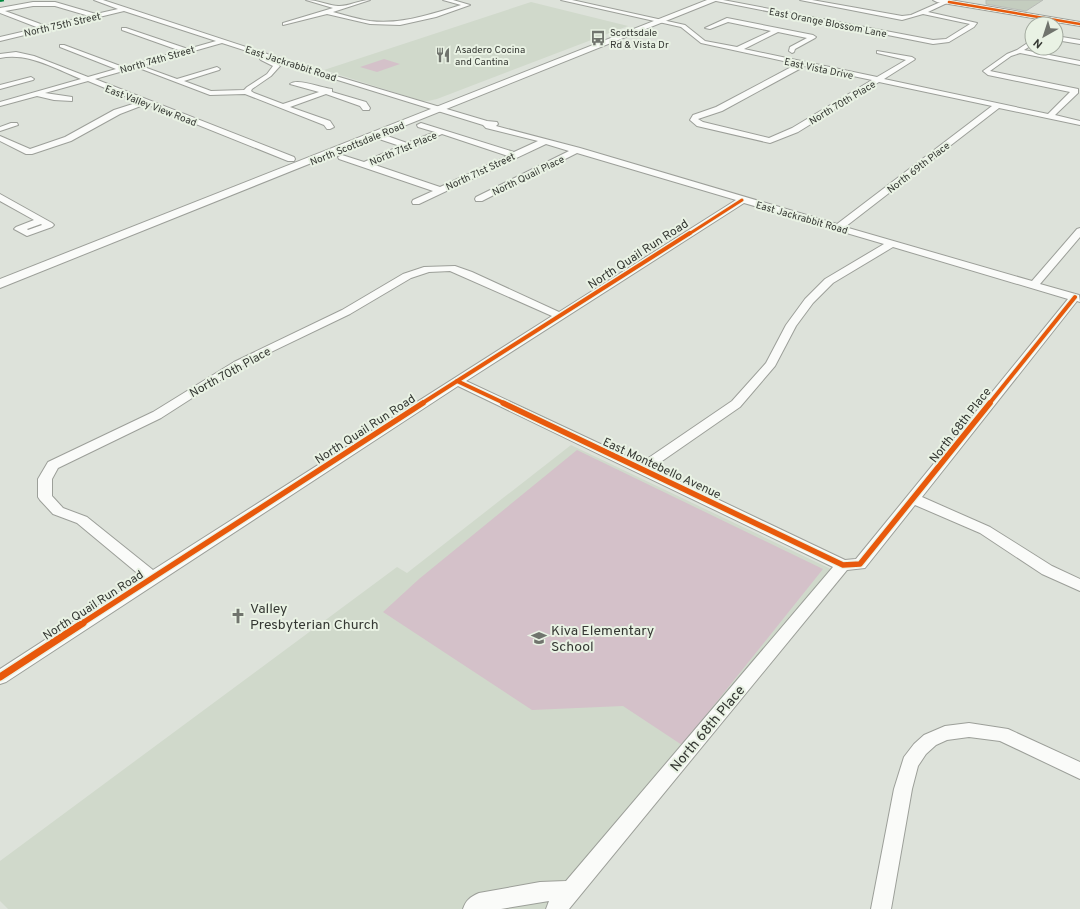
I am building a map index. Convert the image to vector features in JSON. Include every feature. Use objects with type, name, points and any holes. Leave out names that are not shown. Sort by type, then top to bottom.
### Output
[{"type":"main road","name":"North Scottsdale Road","points":[[0,272],[701,0]]},
{"type":"main road","name":"North Scottsdale Road","points":[[0,284],[717,0]]},
{"type":"main road","points":[[944,1],[1035,16]]},
{"type":"main road","points":[[1064,23],[1080,24]]},
{"type":"main road","points":[[545,61],[555,64]]},
{"type":"main road","points":[[519,71],[531,74]]},
{"type":"street","name":"East Jackrabbit Road","points":[[97,0],[222,41],[486,123],[496,128],[578,150],[742,200],[1077,298]]},
{"type":"street","points":[[308,0],[339,8]]},
{"type":"street","points":[[284,24],[367,0]]},
{"type":"street","points":[[328,12],[390,26],[466,5],[446,0]]},
{"type":"street","name":"East Vista Drive","points":[[564,0],[663,21],[688,28],[697,40],[703,42],[1080,123]]},
{"type":"street","name":"East Orange Blossom Lane","points":[[717,0],[933,42],[942,42],[954,38],[974,23],[921,12]]},
{"type":"street","points":[[803,0],[897,18],[906,18],[944,1]]},
{"type":"street","points":[[0,10],[33,4],[54,4],[95,16]]},
{"type":"street","name":"North 75th Street","points":[[0,39],[125,9]]},
{"type":"street","points":[[0,10],[45,28]]},
{"type":"street","points":[[708,28],[727,20],[812,38],[792,48],[792,51]]},
{"type":"street","points":[[124,29],[189,50]]},
{"type":"street","points":[[737,50],[777,30]]},
{"type":"street","points":[[1064,39],[1080,42]]},
{"type":"street","name":"North 74th Street","points":[[0,104],[222,41]]},
{"type":"street","points":[[62,46],[123,69]]},
{"type":"street","points":[[247,92],[249,88],[269,75],[277,66],[273,63],[221,46],[142,68],[210,93],[247,92],[251,95],[327,123],[330,127]]},
{"type":"street","points":[[1024,48],[1009,55],[986,72],[1075,91],[1049,117]]},
{"type":"street","points":[[1019,51],[1080,62]]},
{"type":"street","name":"North 70th Place","points":[[803,64],[719,109],[696,117],[694,120],[707,126],[770,141],[795,130],[912,59],[878,52]]},
{"type":"street","name":"East Valley View Road","points":[[0,56],[23,54],[291,159]]},
{"type":"street","points":[[177,81],[217,70]]},
{"type":"street","points":[[0,88],[31,79]]},
{"type":"street","points":[[283,107],[353,82]]},
{"type":"street","points":[[293,84],[305,85],[363,104],[366,108]]},
{"type":"street","points":[[37,94],[54,98],[69,99]]},
{"type":"street","points":[[0,138],[29,152],[68,139],[117,112],[146,102]]},
{"type":"street","name":"North 69th Place","points":[[838,228],[998,105]]},
{"type":"street","points":[[106,119],[117,120]]},
{"type":"street","points":[[0,129],[14,125]]},
{"type":"street","points":[[421,125],[514,155]]},
{"type":"street","name":"North 71st Place","points":[[365,164],[441,132]]},
{"type":"street","points":[[372,137],[404,148]]},
{"type":"street","name":"North 71st Street","points":[[416,202],[545,141]]},
{"type":"street","name":"North Quail Place","points":[[479,199],[578,150]]},
{"type":"street","points":[[342,157],[440,190]]},
{"type":"street","points":[[0,197],[41,221]]},
{"type":"street","name":"North Quail Run Road","points":[[0,677],[457,381],[742,200]]},
{"type":"street","points":[[0,207],[11,203]]},
{"type":"street","points":[[1034,285],[1080,231]]},
{"type":"street","points":[[642,469],[736,404],[771,364],[791,324],[809,301],[829,281],[891,244]]},
{"type":"street","name":"North 70th Place","points":[[153,578],[82,520],[58,511],[45,498],[45,479],[53,465],[157,414],[238,364],[346,312],[407,276],[428,269],[451,268],[468,274],[560,316]]},
{"type":"street","name":"North 68th Place","points":[[860,564],[1077,298]]},
{"type":"street","name":"East Montebello Avenue","points":[[457,381],[843,565],[860,564]]},
{"type":"street","points":[[914,499],[985,530],[1047,570],[1080,584]]},
{"type":"street","name":"North 68th Place","points":[[556,909],[843,565]]},
{"type":"street","points":[[881,909],[903,789],[910,763],[920,749],[930,740],[945,733],[969,730],[1002,734],[1080,771]]},
{"type":"street","points":[[473,909],[479,903],[540,892],[572,891]]},
{"type":"shaded area","points":[[531,2],[628,26],[437,99],[428,101],[422,101],[324,70]]},
{"type":"shaded area","points":[[384,59],[400,64],[377,72],[360,67]]},
{"type":"shaded area","name":"Kiva Elementary School","points":[[571,445],[833,570],[552,909],[8,909],[0,901],[0,861],[397,567],[407,573]]},
{"type":"shaded area","points":[[577,450],[823,569],[682,745],[623,706],[532,710],[383,612],[419,579]]},
{"type":"building","points":[[986,0],[1043,0],[1026,11],[986,4]]},
{"type":"marked path","points":[[0,1],[5,0]]},
{"type":"cycle path","points":[[949,2],[1080,24]]},
{"type":"cycle path","points":[[0,677],[457,381],[742,200]]},
{"type":"cycle path","points":[[457,381],[843,565],[860,564],[1075,297]]},
{"type":"place","name":"Scottsdale Rd & Vista Dr","points":[[598,38]]},
{"type":"place","name":"Asadero Cocina and Cantina","points":[[443,55]]},
{"type":"place","name":"Valley Presbyterian Church","points":[[238,616]]},
{"type":"place","name":"Kiva Elementary School","points":[[539,638]]}]
